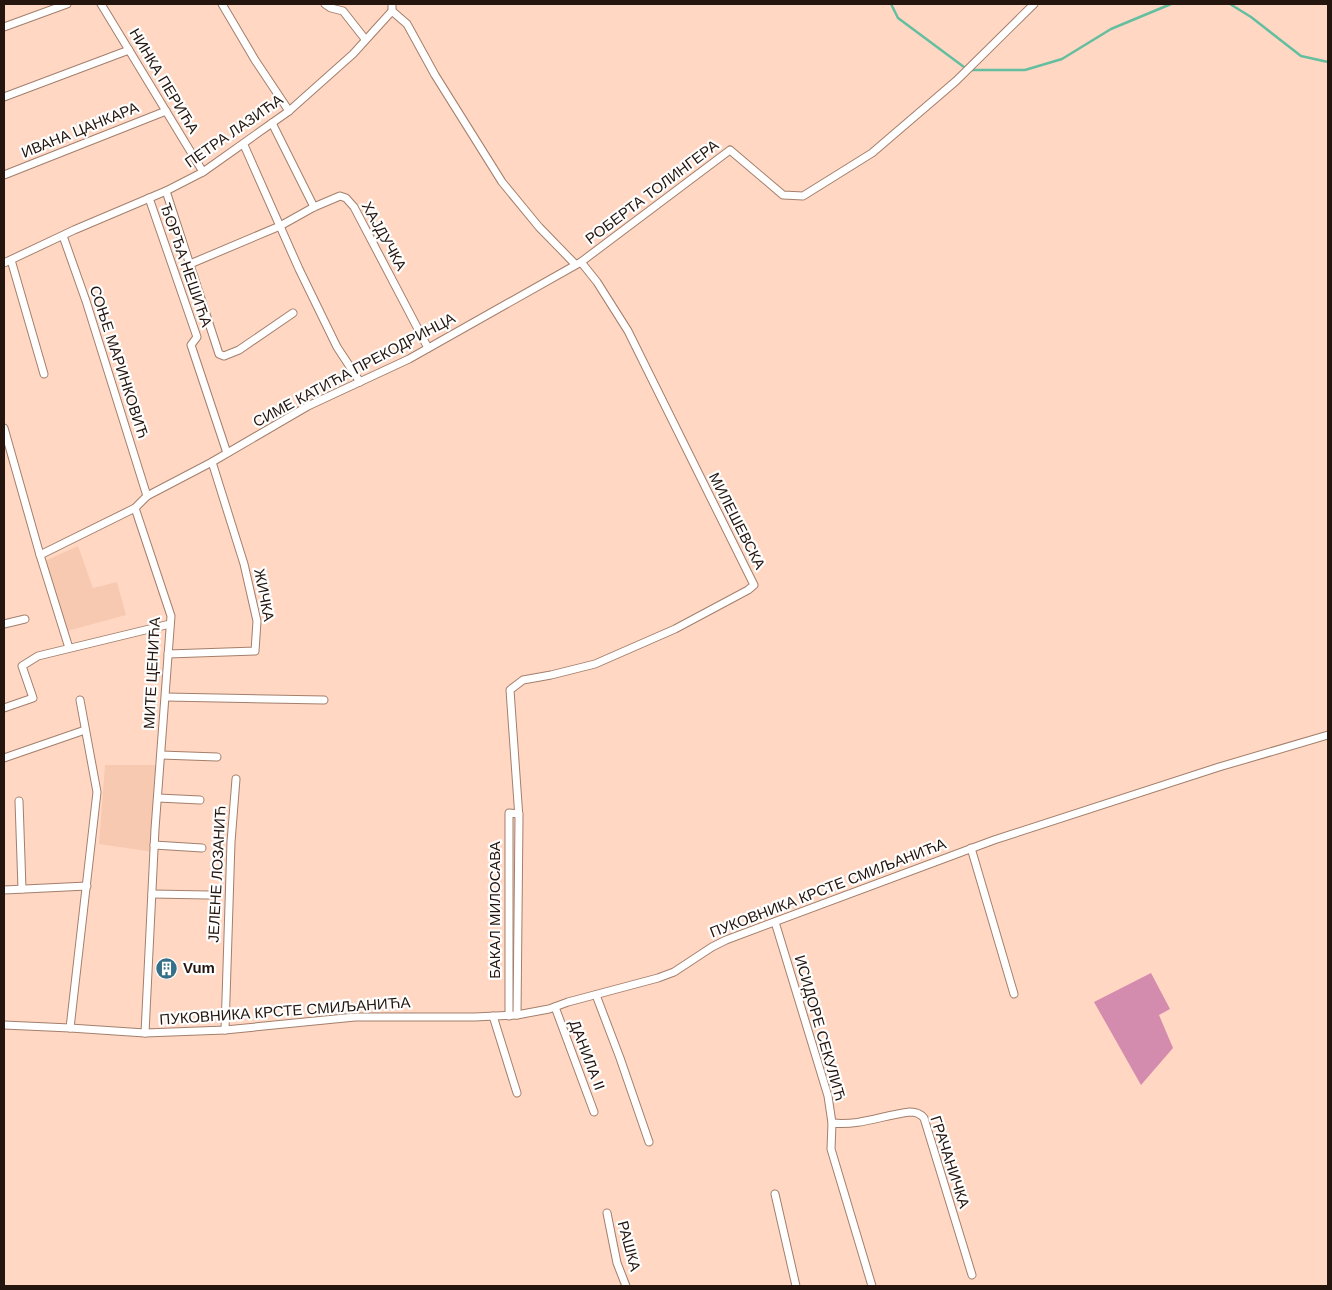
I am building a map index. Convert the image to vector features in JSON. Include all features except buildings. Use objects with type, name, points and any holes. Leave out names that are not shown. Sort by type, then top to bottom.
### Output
[{"type":"street","points":[[4,28],[67,4]]},
{"type":"street","name":"НИНКА ПЕРИЋА","points":[[101,4],[203,172]]},
{"type":"street","points":[[222,4],[255,60],[289,111]]},
{"type":"street","points":[[324,4],[343,11],[365,39]]},
{"type":"street","name":"РОБЕРТА ТОЛИНГЕРА","points":[[578,263],[730,150],[783,195],[802,196],[872,153],[956,81],[1034,4]]},
{"type":"street","points":[[392,7],[407,24],[435,75],[502,182],[539,227],[578,263]]},
{"type":"street","name":"ПЕТРА ЛАЗИЋА","points":[[7,262],[166,191],[203,172],[244,145],[289,111],[353,54],[392,7]]},
{"type":"street","points":[[4,97],[129,50]]},
{"type":"street","name":"ИВАНА ЦАНКАРА","points":[[4,175],[166,111]]},
{"type":"street","points":[[190,264],[280,226],[314,207],[272,123]]},
{"type":"street","points":[[244,145],[299,269],[337,347],[360,382]]},
{"type":"street","points":[[166,191],[219,354],[224,356],[239,350],[293,313]]},
{"type":"street","name":"ХАЈДУЧКА","points":[[314,207],[340,196],[349,201],[428,348]]},
{"type":"street","name":"ЂОРЂА НЕШИЋА","points":[[149,198],[198,337],[191,345],[227,453]]},
{"type":"street","name":"СОЊЕ МАРИНКОВИЋ","points":[[63,236],[89,311],[147,496]]},
{"type":"street","points":[[7,262],[44,374]]},
{"type":"street","name":"СИМЕ КАТИЋА ПРЕКОДРИНЦА","points":[[40,555],[135,508],[147,496],[212,462],[308,406],[428,348],[578,263]]},
{"type":"street","name":"МИЛЕШЕВСКА","points":[[510,690],[523,680],[595,664],[675,629],[754,585],[628,331],[597,282],[578,263]]},
{"type":"street","points":[[4,428],[7,453],[69,648]]},
{"type":"street","name":"ЖИЧКА","points":[[168,654],[255,651],[258,621],[244,564],[212,462]]},
{"type":"street","name":"МИТЕ ЦЕНИЋА","points":[[135,508],[171,616],[154,846],[145,1034]]},
{"type":"street","points":[[4,624],[25,619]]},
{"type":"street","points":[[4,708],[33,698],[22,666],[38,656],[170,624]]},
{"type":"street","name":"БАКАЛ МИЛОСАВА","points":[[510,690],[519,814],[518,1015]]},
{"type":"street","points":[[166,697],[324,700]]},
{"type":"street","points":[[70,1028],[97,792],[80,700]]},
{"type":"street","points":[[4,758],[85,730]]},
{"type":"street","name":"ПУКОВНИКА КРСТЕ СМИЉАНИЋА","points":[[4,1025],[145,1034],[225,1030],[355,1017],[509,1016],[555,1007],[674,972],[726,940],[970,848],[1219,767],[1328,735]]},
{"type":"street","points":[[161,755],[217,757]]},
{"type":"street","name":"ЈЕЛЕНЕ ЛОЗАНИЋ","points":[[225,1030],[230,862],[236,779]]},
{"type":"street","points":[[158,798],[200,800]]},
{"type":"street","points":[[20,802],[22,889]]},
{"type":"street","name":"БАКАЛ МИЛОСАВА","points":[[509,1016],[509,813],[519,814]]},
{"type":"street","points":[[154,846],[202,848]]},
{"type":"street","points":[[970,848],[1014,994]]},
{"type":"street","points":[[4,890],[87,886]]},
{"type":"street","points":[[152,894],[208,895]]},
{"type":"street","name":"ИСИДОРЕ СЕКУЛИЋ","points":[[775,922],[828,1096],[832,1123],[831,1149],[872,1286]]},
{"type":"street","points":[[596,995],[649,1142]]},
{"type":"street","name":"ДАНИЛА II","points":[[555,1007],[594,1112]]},
{"type":"street","points":[[493,1016],[517,1093]]},
{"type":"street","name":"ГРАЧАНИЧКА","points":[[832,1123],[846,1125],[911,1112],[920,1113],[924,1118],[972,1275]]},
{"type":"street","points":[[775,1194],[796,1286]]},
{"type":"street","name":"РАШКА","points":[[607,1213],[617,1263],[626,1286]]},
{"type":"shaded area","points":[[78,546],[93,588],[117,582],[126,615],[67,631],[45,561]]},
{"type":"shaded area","points":[[105,765],[159,765],[154,852],[99,844]]},
{"type":"shaded area","points":[[1151,973],[1170,1009],[1159,1015],[1173,1048],[1141,1085],[1094,1002]]},
{"type":"waterway","points":[[891,4],[898,18],[968,70],[1025,70],[1062,59],[1111,29],[1171,4]]},
{"type":"waterway","points":[[1230,4],[1251,17],[1301,56],[1328,62]]},
{"type":"place","name":"Vum","points":[[167,968]]}]
